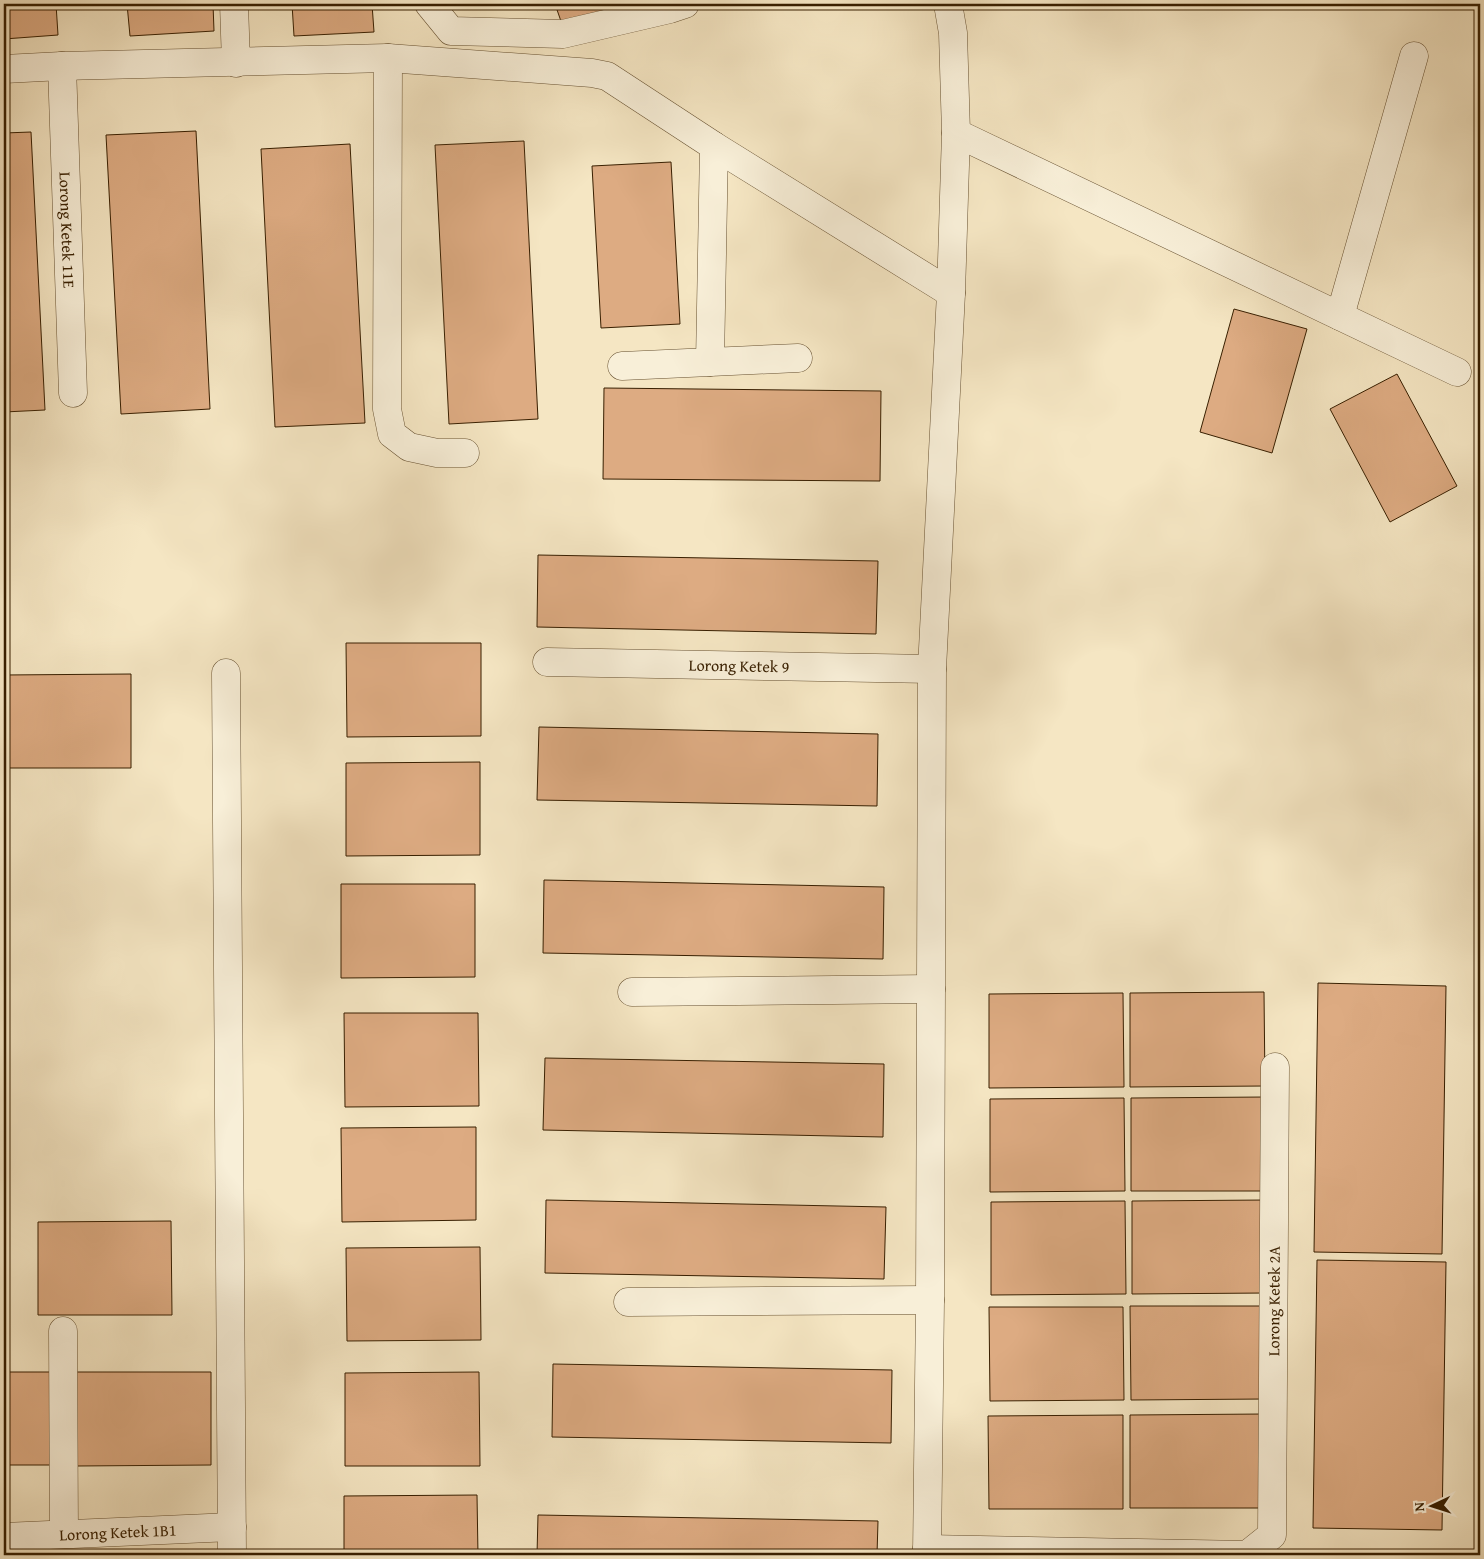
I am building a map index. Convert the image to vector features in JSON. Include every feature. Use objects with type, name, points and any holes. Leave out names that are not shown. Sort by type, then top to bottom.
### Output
[{"type":"street","points":[[234,4],[236,63]]},
{"type":"street","points":[[429,4],[451,31],[563,34],[685,4]]},
{"type":"street","points":[[927,1552],[930,1300],[932,669],[951,292],[956,133],[953,33],[948,4]]},
{"type":"street","points":[[1340,316],[1414,56]]},
{"type":"street","points":[[388,58],[387,409],[392,434],[410,447],[437,453],[465,453]]},
{"type":"street","points":[[4,69],[388,58],[592,73],[608,76],[714,146],[951,292]]},
{"type":"street","name":"Lorong Ketek 11E","points":[[62,66],[73,393]]},
{"type":"street","points":[[956,133],[1457,372]]},
{"type":"street","points":[[710,362],[714,146]]},
{"type":"street","points":[[622,366],[798,358]]},
{"type":"street","name":"Lorong Ketek 9","points":[[547,662],[932,669]]},
{"type":"street","points":[[226,673],[232,1555]]},
{"type":"street","points":[[632,992],[931,989]]},
{"type":"street","name":"Lorong Ketek 2A","points":[[927,1552],[1248,1555],[1272,1535],[1275,1067]]},
{"type":"street","points":[[628,1302],[930,1300]]},
{"type":"street","points":[[63,1331],[64,1534]]},
{"type":"street","name":"Lorong Ketek 1B1","points":[[4,1537],[232,1527]]},
{"type":"building","points":[[4,4],[56,4],[58,35],[4,39]]},
{"type":"building","points":[[127,4],[213,4],[214,31],[130,36]]},
{"type":"building","points":[[292,4],[372,4],[374,32],[294,36]]},
{"type":"building","points":[[555,4],[633,4],[563,27]]},
{"type":"building","points":[[196,131],[210,409],[121,414],[106,135]]},
{"type":"building","points":[[31,132],[45,410],[4,412],[4,133]]},
{"type":"building","points":[[524,141],[538,419],[449,424],[435,145]]},
{"type":"building","points":[[350,144],[365,423],[275,427],[261,149]]},
{"type":"building","points":[[671,162],[680,324],[601,328],[592,166]]},
{"type":"building","points":[[1234,309],[1307,329],[1272,453],[1200,432]]},
{"type":"building","points":[[1397,374],[1457,486],[1390,522],[1330,409]]},
{"type":"building","points":[[604,388],[881,391],[880,481],[603,479]]},
{"type":"building","points":[[538,555],[878,561],[876,634],[537,627]]},
{"type":"building","points":[[346,643],[481,643],[481,736],[347,737]]},
{"type":"building","points":[[131,674],[131,768],[4,768],[4,675]]},
{"type":"building","points":[[539,727],[878,734],[877,806],[537,800]]},
{"type":"building","points":[[480,762],[480,855],[346,856],[346,763]]},
{"type":"building","points":[[544,880],[884,887],[883,959],[543,953]]},
{"type":"building","points":[[341,884],[475,884],[475,977],[341,978]]},
{"type":"building","points":[[1318,983],[1446,986],[1442,1254],[1314,1252]]},
{"type":"building","points":[[1264,992],[1265,1086],[1130,1087],[1130,993]]},
{"type":"building","points":[[1123,993],[1124,1087],[989,1088],[989,994]]},
{"type":"building","points":[[344,1013],[478,1013],[479,1106],[345,1107]]},
{"type":"building","points":[[545,1058],[884,1064],[883,1137],[543,1130]]},
{"type":"building","points":[[1265,1097],[1265,1191],[1131,1191],[1131,1098]]},
{"type":"building","points":[[1124,1098],[1125,1191],[990,1192],[990,1099]]},
{"type":"building","points":[[476,1127],[476,1220],[342,1222],[341,1128]]},
{"type":"building","points":[[546,1200],[886,1207],[884,1279],[545,1273]]},
{"type":"building","points":[[1266,1200],[1266,1293],[1132,1294],[1132,1201]]},
{"type":"building","points":[[1125,1201],[1126,1294],[991,1295],[991,1202]]},
{"type":"building","points":[[171,1221],[172,1315],[38,1315],[38,1222]]},
{"type":"building","points":[[480,1247],[481,1340],[347,1341],[346,1248]]},
{"type":"building","points":[[1317,1260],[1446,1262],[1442,1530],[1313,1528]]},
{"type":"building","points":[[1130,1306],[1264,1306],[1265,1399],[1131,1400]]},
{"type":"building","points":[[989,1307],[1123,1307],[1124,1400],[990,1401]]},
{"type":"building","points":[[553,1364],[892,1370],[891,1443],[552,1437]]},
{"type":"building","points":[[4,1372],[56,1372],[57,1465],[4,1465]]},
{"type":"building","points":[[76,1372],[211,1372],[211,1465],[77,1466]]},
{"type":"building","points":[[479,1372],[480,1466],[345,1466],[345,1373]]},
{"type":"building","points":[[1264,1414],[1264,1508],[1130,1508],[1130,1415]]},
{"type":"building","points":[[1123,1415],[1123,1509],[989,1509],[988,1416]]},
{"type":"building","points":[[477,1495],[478,1555],[344,1555],[344,1496]]},
{"type":"building","points":[[538,1515],[878,1521],[877,1555],[537,1555]]}]
